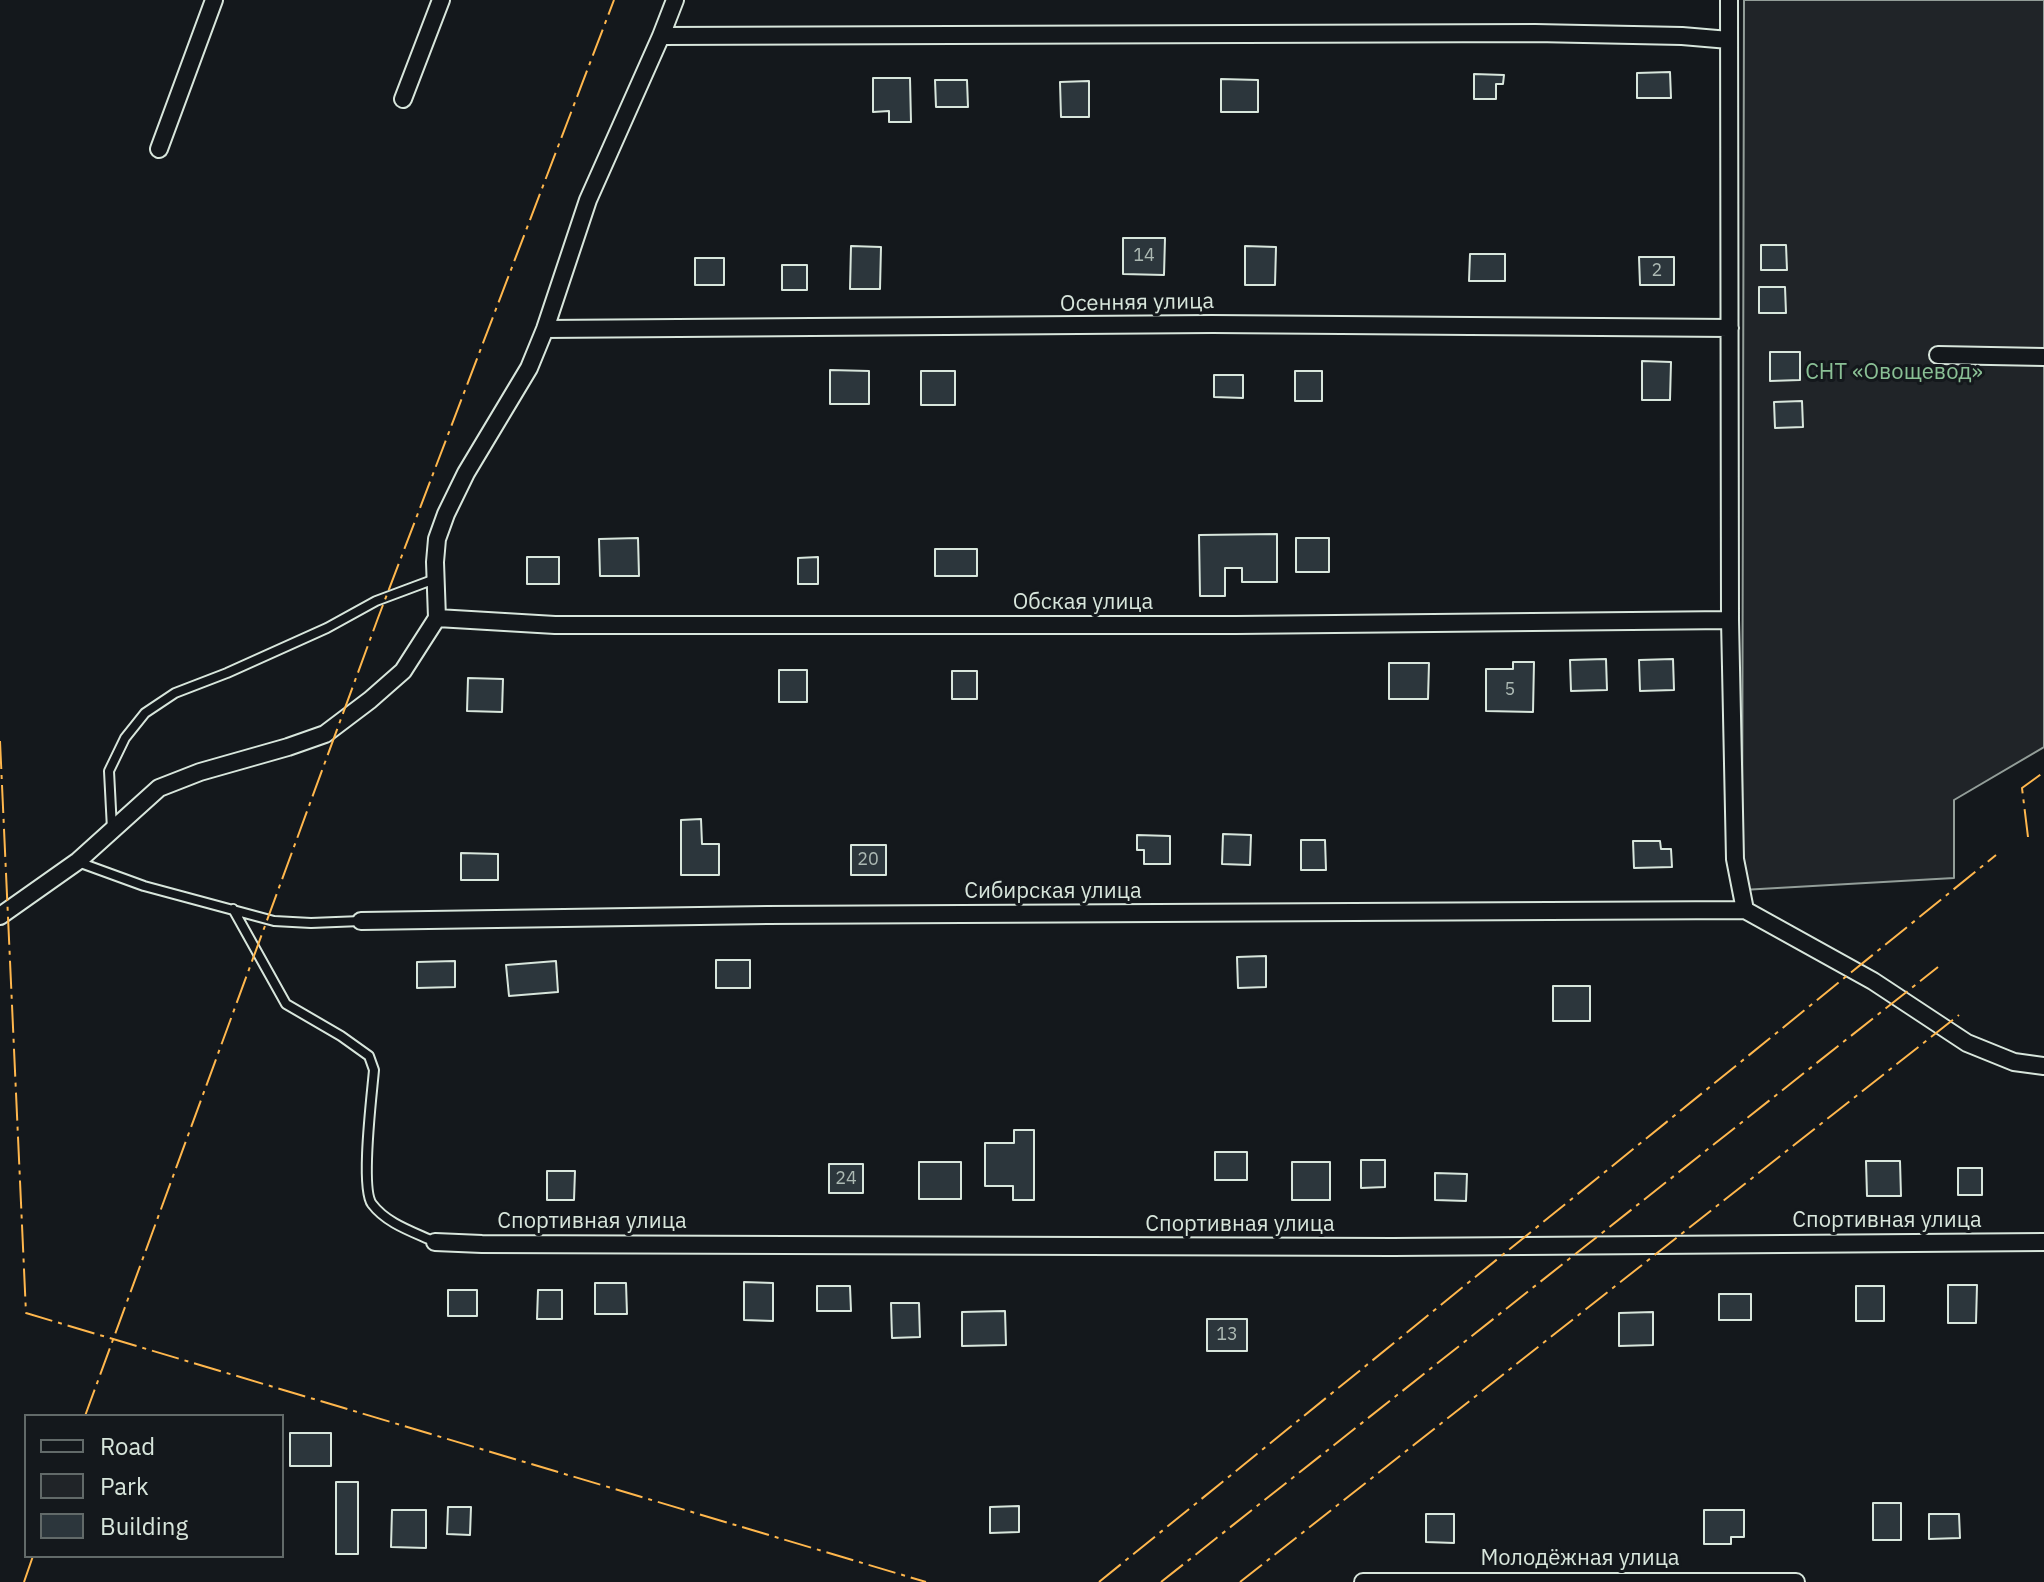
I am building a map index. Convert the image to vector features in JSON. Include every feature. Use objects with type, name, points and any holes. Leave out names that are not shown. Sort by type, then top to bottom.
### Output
[{"type":"street","points":[[159,149],[214,0]]},
{"type":"street","points":[[403,99],[441,0]]},
{"type":"street","points":[[0,916],[78,861],[159,788],[200,772],[259,757],[325,734],[403,671],[437,618],[437,539],[446,514],[466,473],[529,368],[588,200],[675,0]]},
{"type":"street","points":[[1729,0],[1730,620],[1735,859],[1745,910],[1873,981],[1967,1043],[2014,1062],[2044,1066]]},
{"type":"street","points":[[661,36],[1535,33],[1729,40]]},
{"type":"street","name":"Осенняя улица","points":[[545,329],[1198,324],[1730,328]]},
{"type":"street","points":[[1938,355],[2044,357]]},
{"type":"street","name":"Обская улица","points":[[437,618],[555,625],[1236,625],[1730,620]]},
{"type":"street","name":"Сибирская улица","points":[[361,921],[767,915],[1745,910]]},
{"type":"street","name":"Спортивная улица","points":[[435,1242],[1393,1247],[2044,1242]]},
{"type":"street","name":"Молодёжная улица","points":[[1363,1582],[1796,1582]]},
{"type":"lane","points":[[113,832],[109,771],[125,738],[145,713],[175,693],[327,628],[376,601],[435,579]]},
{"type":"lane","points":[[78,861],[144,886],[274,921],[361,921]]},
{"type":"lane","points":[[233,909],[286,1004],[369,1056],[374,1070],[366,1178],[370,1201],[385,1217],[435,1242]]},
{"type":"green space","name":"СНТ «Овощевод»","points":[[1744,0],[2044,0],[2044,747],[1954,800],[1954,878],[1742,890]]},
{"type":"building","points":[[1670,72],[1671,98],[1637,98],[1637,73]]},
{"type":"building","points":[[1474,74],[1504,75],[1503,84],[1496,84],[1496,99],[1474,99]]},
{"type":"building","points":[[873,78],[910,78],[911,122],[889,122],[889,111],[873,112]]},
{"type":"building","points":[[1221,79],[1258,80],[1258,112],[1221,112]]},
{"type":"building","points":[[935,80],[967,80],[968,107],[936,107]]},
{"type":"building","points":[[1089,81],[1089,117],[1061,117],[1060,82]]},
{"type":"building","points":[[1123,238],[1165,238],[1164,275],[1123,274]]},
{"type":"building","points":[[1761,245],[1786,245],[1787,270],[1761,270]]},
{"type":"building","points":[[851,246],[881,247],[880,289],[850,289]]},
{"type":"building","points":[[1245,246],[1276,247],[1275,285],[1245,285]]},
{"type":"building","points":[[1470,254],[1505,254],[1505,281],[1469,281]]},
{"type":"building","points":[[1639,257],[1674,257],[1674,285],[1640,285]]},
{"type":"building","points":[[695,258],[724,258],[724,285],[695,285]]},
{"type":"building","points":[[782,265],[807,265],[807,290],[782,290]]},
{"type":"building","points":[[1759,287],[1785,287],[1786,313],[1759,313]]},
{"type":"building","points":[[1770,352],[1800,352],[1800,380],[1770,381]]},
{"type":"building","points":[[1642,361],[1671,362],[1670,400],[1642,400]]},
{"type":"building","points":[[830,370],[869,371],[869,404],[830,404]]},
{"type":"building","points":[[921,371],[955,371],[955,405],[921,405]]},
{"type":"building","points":[[1295,371],[1322,371],[1322,401],[1295,401]]},
{"type":"building","points":[[1214,375],[1243,375],[1243,398],[1214,397]]},
{"type":"building","points":[[1802,401],[1803,427],[1775,428],[1774,402]]},
{"type":"building","points":[[1277,534],[1277,582],[1242,582],[1242,568],[1225,568],[1225,596],[1200,596],[1199,535]]},
{"type":"building","points":[[638,538],[639,576],[600,576],[599,539]]},
{"type":"building","points":[[1296,538],[1329,538],[1329,572],[1296,572]]},
{"type":"building","points":[[935,549],[977,549],[977,576],[935,576]]},
{"type":"building","points":[[527,557],[559,557],[559,584],[527,584]]},
{"type":"building","points":[[818,557],[818,584],[798,584],[798,558]]},
{"type":"building","points":[[1606,659],[1607,690],[1571,691],[1570,660]]},
{"type":"building","points":[[1673,659],[1674,690],[1640,691],[1639,660]]},
{"type":"building","points":[[1513,662],[1534,662],[1533,712],[1486,711],[1486,669],[1513,669]]},
{"type":"building","points":[[1389,663],[1429,663],[1428,699],[1389,699]]},
{"type":"building","points":[[779,670],[807,670],[807,702],[779,702]]},
{"type":"building","points":[[952,671],[977,671],[977,699],[952,699]]},
{"type":"building","points":[[468,678],[503,679],[502,712],[467,711]]},
{"type":"building","points":[[701,819],[702,844],[719,844],[719,875],[681,875],[681,820]]},
{"type":"building","points":[[1223,834],[1251,835],[1250,865],[1222,864]]},
{"type":"building","points":[[1137,835],[1170,836],[1170,864],[1144,864],[1144,850],[1137,850]]},
{"type":"building","points":[[1301,840],[1325,840],[1326,870],[1301,870]]},
{"type":"building","points":[[1633,841],[1660,841],[1661,849],[1671,849],[1672,867],[1634,868]]},
{"type":"building","points":[[851,845],[886,845],[886,875],[851,875]]},
{"type":"building","points":[[461,853],[498,854],[498,880],[461,880]]},
{"type":"building","points":[[1266,956],[1266,987],[1238,988],[1237,957]]},
{"type":"building","points":[[716,960],[750,960],[750,988],[716,988]]},
{"type":"building","points":[[455,961],[455,987],[417,988],[417,962]]},
{"type":"building","points":[[556,961],[558,992],[509,996],[506,965]]},
{"type":"building","points":[[1553,986],[1590,986],[1590,1021],[1553,1021]]},
{"type":"building","points":[[1014,1130],[1034,1130],[1034,1200],[1013,1200],[1013,1186],[985,1186],[985,1143],[1014,1143]]},
{"type":"building","points":[[1215,1152],[1247,1152],[1247,1180],[1215,1180]]},
{"type":"building","points":[[1361,1160],[1385,1160],[1385,1187],[1361,1188]]},
{"type":"building","points":[[1866,1161],[1900,1161],[1901,1196],[1867,1196]]},
{"type":"building","points":[[919,1162],[961,1162],[961,1199],[919,1199]]},
{"type":"building","points":[[1292,1162],[1330,1162],[1330,1200],[1292,1200]]},
{"type":"building","points":[[829,1164],[863,1164],[863,1193],[829,1193]]},
{"type":"building","points":[[1958,1168],[1982,1168],[1982,1195],[1958,1195]]},
{"type":"building","points":[[547,1171],[575,1171],[574,1200],[547,1200]]},
{"type":"building","points":[[1435,1173],[1467,1174],[1466,1201],[1435,1200]]},
{"type":"building","points":[[744,1282],[773,1283],[773,1321],[744,1320]]},
{"type":"building","points":[[595,1283],[626,1283],[627,1314],[595,1314]]},
{"type":"building","points":[[1948,1285],[1977,1285],[1976,1323],[1948,1323]]},
{"type":"building","points":[[817,1286],[850,1286],[851,1311],[817,1311]]},
{"type":"building","points":[[1856,1286],[1884,1286],[1884,1321],[1856,1321]]},
{"type":"building","points":[[448,1290],[477,1290],[477,1316],[448,1316]]},
{"type":"building","points":[[538,1290],[562,1290],[562,1319],[537,1319]]},
{"type":"building","points":[[1719,1294],[1751,1294],[1751,1320],[1719,1320]]},
{"type":"building","points":[[891,1303],[919,1303],[920,1337],[892,1338]]},
{"type":"building","points":[[1005,1311],[1006,1345],[962,1346],[962,1312]]},
{"type":"building","points":[[1653,1312],[1653,1345],[1619,1346],[1619,1313]]},
{"type":"building","points":[[1207,1319],[1247,1319],[1247,1351],[1207,1351]]},
{"type":"building","points":[[290,1433],[331,1433],[331,1466],[290,1466]]},
{"type":"building","points":[[336,1482],[358,1482],[358,1554],[336,1554]]},
{"type":"building","points":[[1873,1503],[1901,1503],[1901,1540],[1873,1540]]},
{"type":"building","points":[[1019,1506],[1019,1532],[990,1533],[990,1507]]},
{"type":"building","points":[[448,1507],[471,1507],[470,1535],[447,1534]]},
{"type":"building","points":[[392,1510],[426,1510],[426,1548],[391,1547]]},
{"type":"building","points":[[1704,1510],[1744,1510],[1744,1537],[1731,1537],[1731,1544],[1704,1544]]},
{"type":"building","points":[[1426,1514],[1454,1514],[1454,1543],[1426,1542]]},
{"type":"building","points":[[1929,1514],[1959,1514],[1960,1538],[1929,1539]]},
{"type":"power","points":[[86,1414],[378,618],[614,0]]},
{"type":"power","points":[[0,741],[26,1313],[926,1582]]},
{"type":"power","points":[[2028,837],[2022,788],[2044,772]]},
{"type":"power","points":[[1099,1582],[1996,855]]},
{"type":"power","points":[[1161,1582],[1938,967]]},
{"type":"power","points":[[1240,1582],[1959,1015]]},
{"type":"power","points":[[24,1582],[32,1558]]}]
